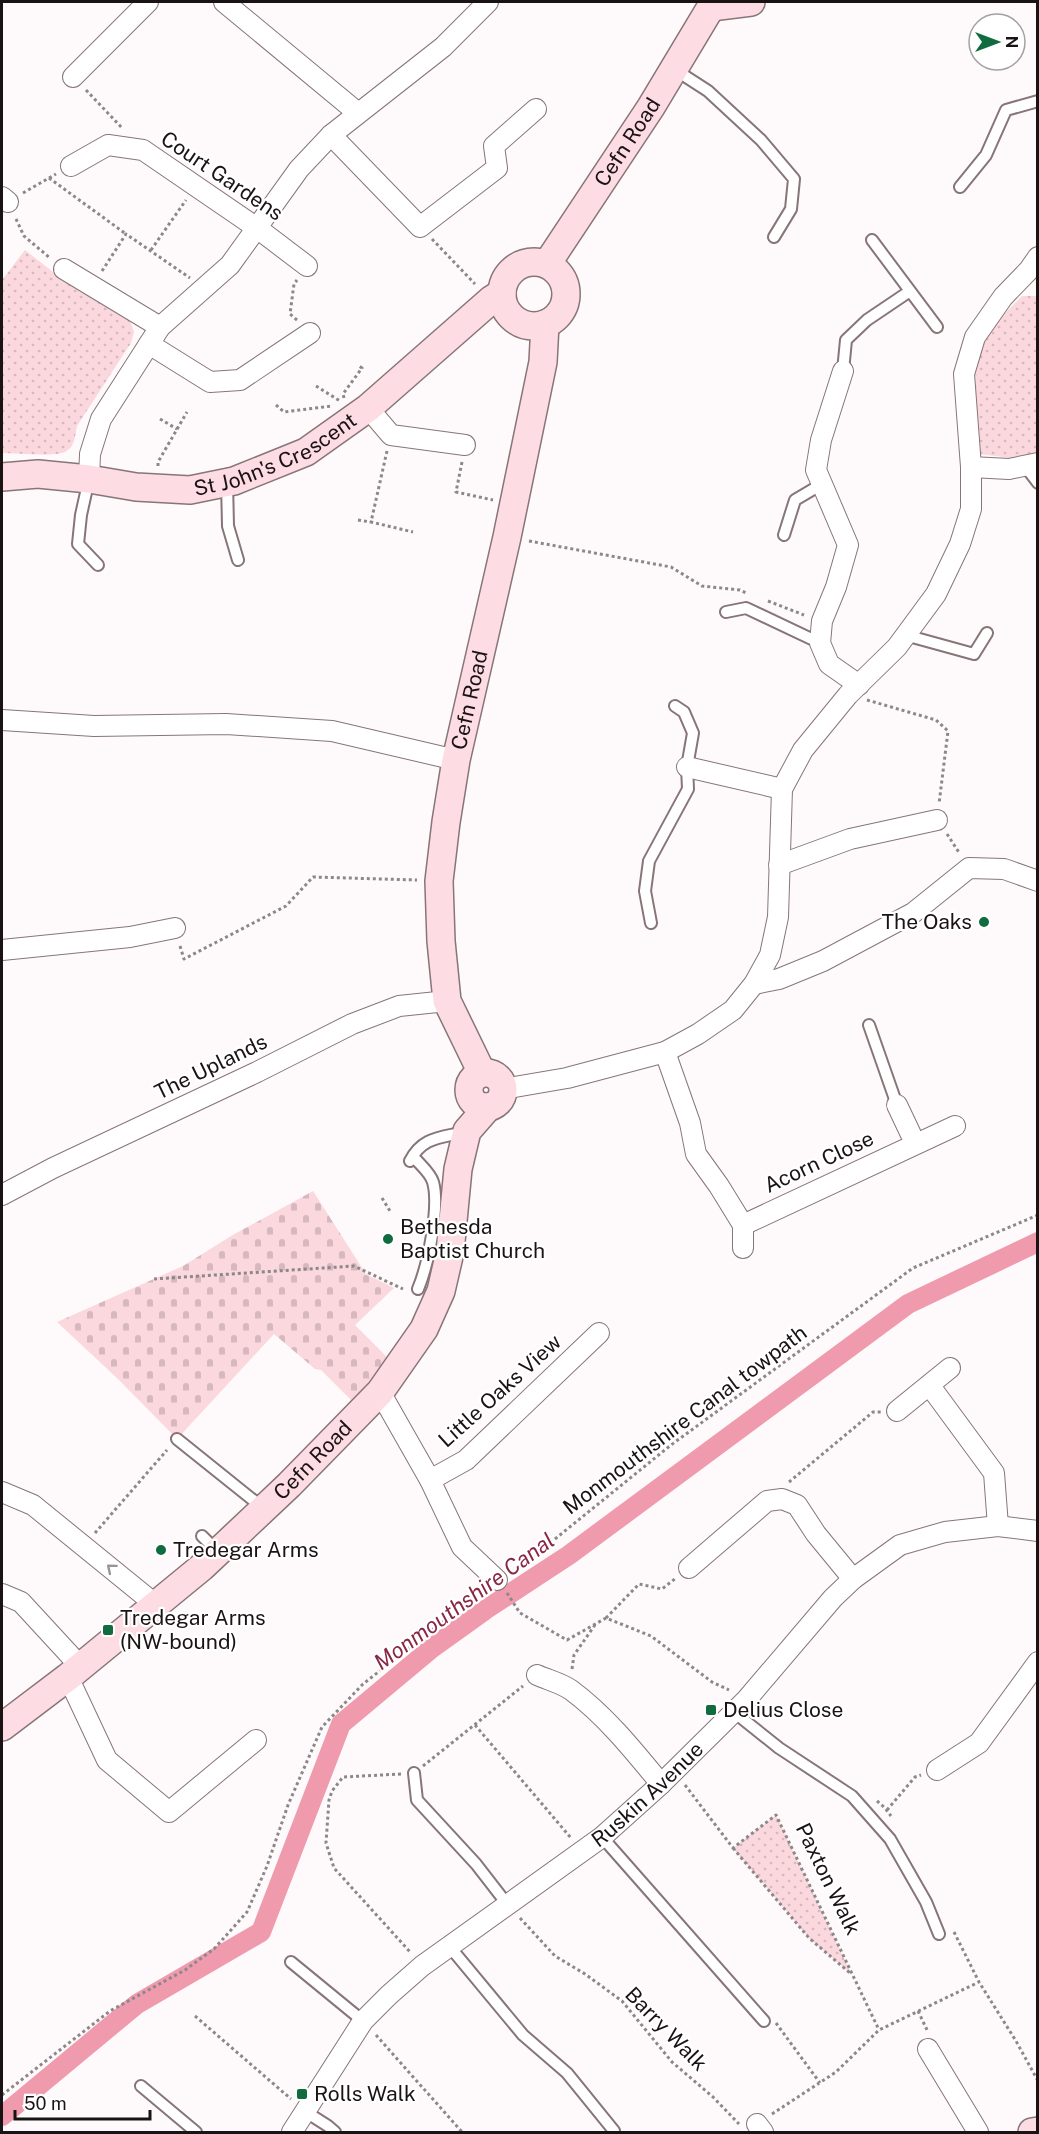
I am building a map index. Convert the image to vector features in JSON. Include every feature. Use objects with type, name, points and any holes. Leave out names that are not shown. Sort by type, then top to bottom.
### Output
[{"type":"main road","points":[[710,9],[751,2]]},
{"type":"main road","name":"Cefn Road","points":[[547,264],[674,69],[710,9]]},
{"type":"main road","points":[[536,261],[547,264],[556,271],[562,278],[565,289],[562,309],[555,318],[536,326],[525,325],[515,320],[496,297],[511,271],[520,264],[536,261]]},
{"type":"main road","name":"St John's Crescent","points":[[2,477],[38,474],[136,487],[190,490],[227,482],[306,452],[356,406],[496,297]]},
{"type":"main road","name":"Cefn Road","points":[[2,1727],[156,1605],[210,1544],[264,1508],[366,1408],[380,1392],[424,1329],[427,1295],[450,1252],[458,1169],[467,1131],[491,1090],[447,1000],[441,941],[439,881],[446,822],[456,760],[507,537],[543,362],[545,324]]},
{"type":"main road","points":[[1032,2133],[1038,2131]]},
{"type":"street","points":[[73,77],[148,2]]},
{"type":"street","points":[[89,479],[90,454],[101,419],[160,327],[230,265],[299,169],[331,135],[443,47],[485,2]]},
{"type":"street","points":[[231,7],[358,113]]},
{"type":"street","points":[[331,135],[420,227],[497,168],[494,146],[536,109]]},
{"type":"street","name":"Court Gardens","points":[[71,165],[108,145],[142,150],[257,228],[307,266]]},
{"type":"street","points":[[491,1090],[567,1078],[665,1052],[699,1034],[733,1010],[754,984],[770,955],[778,917],[782,789],[802,750],[853,690],[897,647],[936,594],[960,544],[971,509],[971,467],[964,374],[975,337],[1003,297],[1035,266]]},
{"type":"street","points":[[64,269],[160,327]]},
{"type":"street","points":[[149,344],[210,382],[230,381],[240,380],[310,333]]},
{"type":"street","points":[[843,371],[821,440],[816,470],[848,545],[836,587],[822,621],[820,643],[829,664],[853,690]]},
{"type":"street","points":[[356,406],[391,435],[465,445]]},
{"type":"street","points":[[971,467],[1010,469],[1031,465]]},
{"type":"street","points":[[2,720],[94,726],[226,724],[332,731],[456,760]]},
{"type":"street","points":[[687,767],[782,789]]},
{"type":"street","points":[[778,865],[850,839],[938,820]]},
{"type":"street","points":[[754,984],[779,979],[823,961],[913,913],[969,868],[1004,869],[1038,881]]},
{"type":"street","points":[[2,950],[130,938],[175,928]]},
{"type":"street","name":"The Uplands","points":[[2,1196],[53,1168],[257,1072],[352,1024],[399,1006],[447,1000]]},
{"type":"street","points":[[665,1052],[690,1123],[696,1154],[743,1224],[743,1248]]},
{"type":"street","points":[[897,1105],[915,1143]]},
{"type":"street","name":"Acorn Close","points":[[743,1224],[955,1126]]},
{"type":"street","name":"Little Oaks View","points":[[430,1480],[466,1460],[599,1333]]},
{"type":"street","points":[[897,1411],[950,1368]]},
{"type":"street","points":[[930,1386],[994,1473],[998,1526]]},
{"type":"street","points":[[380,1392],[430,1480],[462,1547],[497,1580]]},
{"type":"street","points":[[2,1492],[33,1505],[156,1605]]},
{"type":"street","points":[[689,1568],[767,1501],[782,1499],[797,1505],[816,1534],[853,1579]]},
{"type":"street","name":"Ruskin Avenue","points":[[292,2133],[363,2020],[422,1966],[602,1837],[668,1777],[741,1705],[833,1598],[853,1579],[900,1545],[945,1532],[998,1526],[1038,1531]]},
{"type":"street","points":[[2,1594],[21,1602],[74,1671],[107,1760],[170,1812],[256,1740]]},
{"type":"street","points":[[938,1770],[979,1743],[1038,1662]]},
{"type":"street","points":[[537,1675],[569,1688],[626,1743],[668,1777]]},
{"type":"street","points":[[928,2049],[978,2133]]},
{"type":"lane","points":[[674,69],[708,91],[761,140],[794,179],[791,209],[774,237]]},
{"type":"lane","points":[[960,187],[986,155],[1006,110],[1038,101]]},
{"type":"lane","points":[[872,240],[937,327]]},
{"type":"lane","points":[[843,371],[846,340],[867,320],[910,291]]},
{"type":"lane","points":[[1031,465],[1038,483]]},
{"type":"lane","points":[[89,479],[81,515],[78,544],[98,565]]},
{"type":"lane","points":[[227,482],[228,526],[238,560]]},
{"type":"lane","points":[[784,535],[795,500],[822,484]]},
{"type":"lane","points":[[726,612],[746,608],[820,643]]},
{"type":"lane","points":[[905,635],[974,654],[987,633]]},
{"type":"lane","points":[[651,923],[645,891],[649,861],[688,789],[687,767],[693,733],[684,712],[675,706]]},
{"type":"lane","points":[[869,1025],[897,1105]]},
{"type":"lane","points":[[427,1295],[428,1258],[435,1196],[431,1178],[411,1159],[418,1147],[427,1141],[467,1131]]},
{"type":"lane","points":[[177,1439],[264,1508]]},
{"type":"lane","points":[[741,1705],[778,1748],[852,1796],[890,1839],[926,1902],[939,1934]]},
{"type":"lane","points":[[414,1773],[417,1800],[476,1864],[507,1904]]},
{"type":"lane","points":[[602,1837],[764,2021]]},
{"type":"lane","points":[[450,1947],[523,2035],[567,2073],[614,2131]]},
{"type":"lane","points":[[291,1962],[363,2020]]},
{"type":"lane","points":[[141,2086],[196,2133]]},
{"type":"lane","points":[[306,2112],[335,2133]]},
{"type":"path","points":[[73,77],[142,150]]},
{"type":"path","points":[[64,269],[24,237],[4,200],[71,165]]},
{"type":"path","points":[[49,178],[204,288]]},
{"type":"path","points":[[151,250],[195,186]]},
{"type":"path","points":[[420,227],[496,297]]},
{"type":"path","points":[[92,286],[126,234]]},
{"type":"path","points":[[307,266],[294,284],[290,314],[310,333]]},
{"type":"path","points":[[356,406],[343,394],[362,368],[359,366]]},
{"type":"path","points":[[316,386],[356,406]]},
{"type":"path","points":[[276,405],[284,412],[356,406]]},
{"type":"path","points":[[159,488],[158,462],[187,412]]},
{"type":"path","points":[[160,419],[177,429]]},
{"type":"path","points":[[371,522],[391,435]]},
{"type":"path","points":[[465,445],[456,492],[513,505]]},
{"type":"path","points":[[358,520],[413,532]]},
{"type":"path","points":[[507,537],[671,567],[702,586],[740,590],[750,594]]},
{"type":"path","points":[[760,598],[822,621]]},
{"type":"path","points":[[853,690],[936,720],[948,731],[938,820],[969,868]]},
{"type":"path","points":[[175,928],[184,959],[286,906],[314,878],[439,881]]},
{"type":"path","points":[[382,1198],[390,1210]]},
{"type":"path","name":"Monmouthshire Canal towpath","points":[[2,2095],[110,2011],[185,1971],[214,1949],[247,1912],[267,1866],[288,1805],[322,1727],[363,1684],[497,1580],[510,1576],[671,1445],[913,1268],[1038,1215]]},
{"type":"path","points":[[154,1279],[354,1266],[413,1294],[427,1295]]},
{"type":"path","points":[[767,1501],[873,1412],[897,1411]]},
{"type":"path","points":[[83,1545],[177,1439]]},
{"type":"path","points":[[520,1613],[567,1640],[606,1618],[639,1584],[662,1588],[689,1568]]},
{"type":"path","points":[[606,1618],[651,1636],[741,1705]]},
{"type":"path","points":[[569,1688],[574,1655],[597,1624]]},
{"type":"path","points":[[422,1966],[334,1868],[326,1843],[329,1800],[332,1791],[343,1777],[414,1773],[537,1675]]},
{"type":"path","points":[[475,1725],[582,1852]]},
{"type":"path","points":[[887,1810],[915,1777],[938,1770]]},
{"type":"path","name":"Paxton Walk","points":[[668,1777],[733,1848],[809,1938],[852,1975]]},
{"type":"path","name":"Paxton Walk","points":[[733,1848],[776,1815],[879,2030]]},
{"type":"path","name":"Barry Walk","points":[[507,1904],[555,1956],[622,2001],[672,2062],[755,2130]]},
{"type":"path","points":[[950,1925],[979,1982],[1038,2080]]},
{"type":"path","points":[[755,2130],[836,2072],[879,2030],[979,1982]]},
{"type":"path","points":[[764,2021],[770,2015],[820,2083]]},
{"type":"path","points":[[195,2016],[306,2112]]},
{"type":"path","points":[[363,2020],[462,2133]]},
{"type":"green space","points":[[25,250],[62,279],[121,313],[131,323],[134,332],[131,343],[77,426],[74,441],[65,452],[43,455],[2,453],[2,280]]},
{"type":"green space","points":[[1022,296],[1037,296],[1037,456],[1018,459],[979,454],[975,383],[979,356],[991,330]]},
{"type":"green space","points":[[313,1191],[366,1274],[394,1288],[355,1325],[388,1358],[355,1404],[321,1370],[315,1369],[274,1334],[177,1439],[57,1322],[183,1266],[231,1236]]},
{"type":"green space","points":[[776,1815],[852,1975],[809,1938],[733,1848]]},
{"type":"waterway","name":"Monmouthshire Canal","points":[[2,2116],[137,2004],[261,1932],[341,1724],[432,1648],[569,1555],[908,1304],[1038,1242]]},
{"type":"place","name":"The Oaks","points":[[984,922]]},
{"type":"place","name":"Bethesda Baptist Church","points":[[388,1239]]},
{"type":"place","name":"Tredegar Arms","points":[[161,1550]]},
{"type":"place","name":"Tredegar Arms (NW-bound)","points":[[108,1630]]},
{"type":"place","name":"Delius Close","points":[[711,1710]]},
{"type":"place","name":"Rolls Walk","points":[[302,2094]]}]
